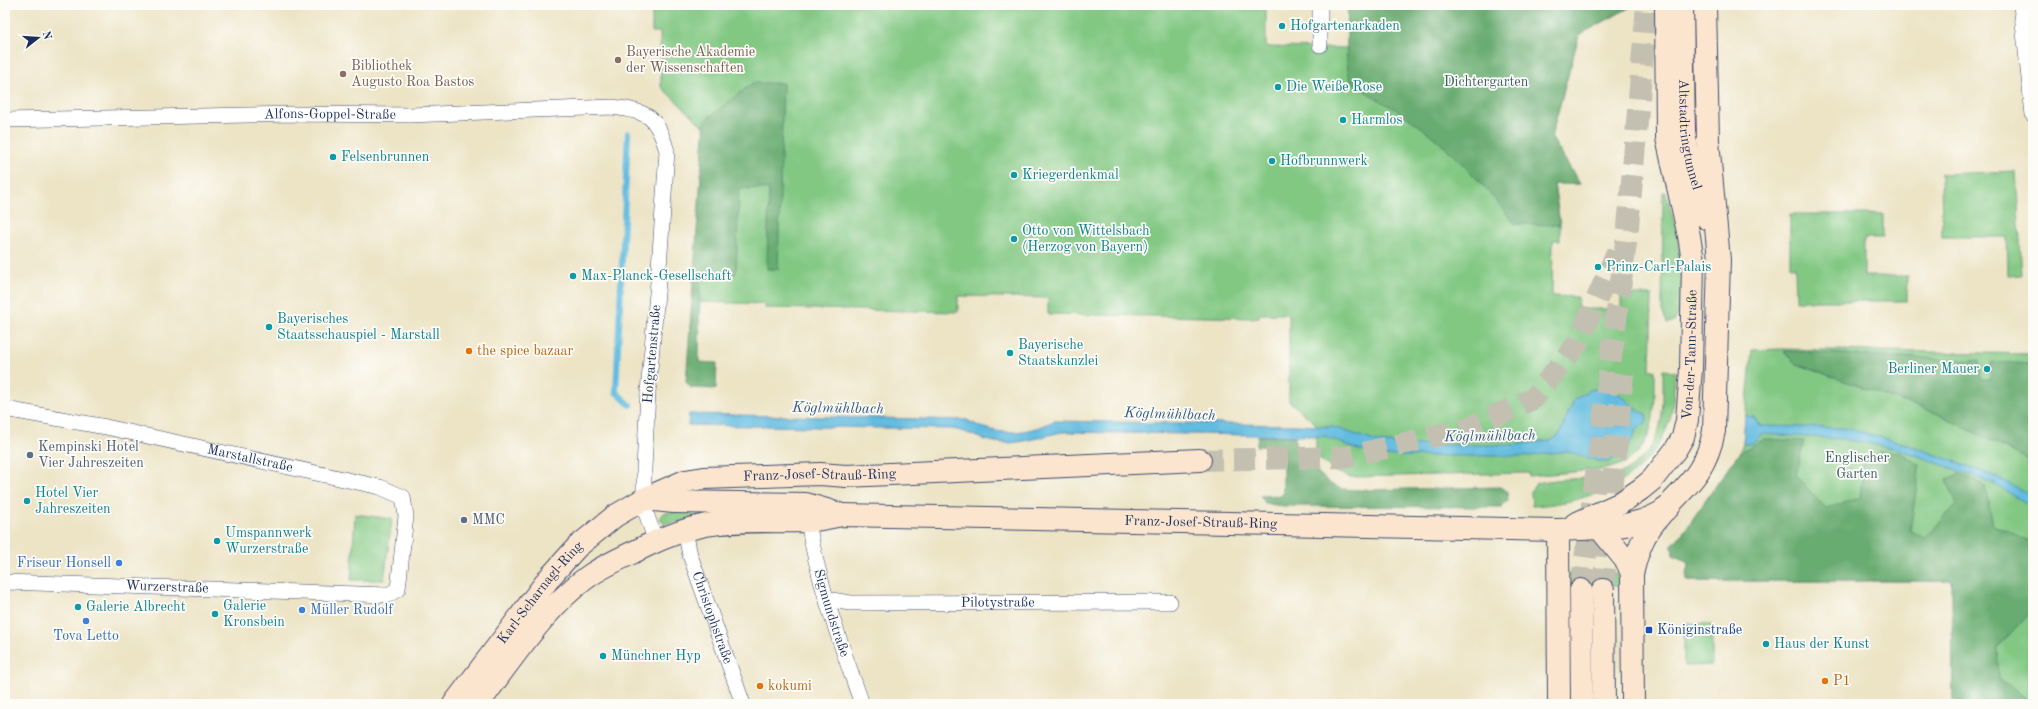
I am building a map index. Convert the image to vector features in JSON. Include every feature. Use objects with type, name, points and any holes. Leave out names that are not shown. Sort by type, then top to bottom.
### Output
[{"type":"main road","name":"Von-der-Tann-Straße","points":[[1596,522],[1642,490],[1661,471],[1683,437],[1689,410],[1693,261],[1689,236],[1667,138],[1666,5]]},
{"type":"main road","name":"Altstadtringtunnel","points":[[1682,5],[1683,111],[1686,149],[1719,260]]},
{"type":"main road","name":"Von-der-Tann-Straße","points":[[1632,574],[1635,560],[1645,536],[1698,473],[1712,444],[1714,432],[1719,260],[1708,141],[1705,5]]},
{"type":"main road","name":"Franz-Josef-Strauß-Ring","points":[[644,499],[685,481],[733,476],[820,474],[846,476],[1200,460]]},
{"type":"main road","name":"Franz-Josef-Strauß-Ring","points":[[644,499],[674,502],[806,504],[842,515]]},
{"type":"main road","name":"Karl-Scharnagl-Ring","points":[[454,704],[550,577],[577,547],[615,516],[644,499]]},
{"type":"main road","name":"Franz-Josef-Strauß-Ring","points":[[685,530],[707,525],[734,522],[808,521],[842,515],[1558,530],[1596,522],[1646,520],[1668,508]]},
{"type":"main road","points":[[1596,522],[1626,562],[1632,574],[1633,704]]},
{"type":"main road","name":"Karl-Scharnagl-Ring","points":[[478,704],[529,638],[566,596],[591,575],[618,559],[685,530]]},
{"type":"main road","points":[[1558,530],[1559,704]]},
{"type":"main road","points":[[1581,590],[1582,704]]},
{"type":"main road","points":[[1604,590],[1604,704]]},
{"type":"street","points":[[1320,5],[1320,45]]},
{"type":"street","points":[[2025,7],[2033,115]]},
{"type":"street","name":"Alfons-Goppel-Straße","points":[[5,120],[294,114],[410,115],[612,108],[632,110],[653,119]]},
{"type":"street","name":"Hofgartenstraße","points":[[653,119],[662,134],[667,151],[658,282],[645,428],[644,499],[646,513],[656,542]]},
{"type":"street","name":"Marstallstraße","points":[[5,409],[106,427],[380,487],[403,497],[406,516],[398,589]]},
{"type":"street","name":"Sigmundstraße","points":[[808,521],[813,551],[826,599],[862,704]]},
{"type":"street","name":"Christophstraße","points":[[685,530],[690,555],[743,704]]},
{"type":"street","name":"Wurzerstraße","points":[[5,582],[388,595],[398,589]]},
{"type":"street","name":"Pilotystraße","points":[[826,599],[850,603],[1170,602]]},
{"type":"green space","points":[[652,5],[1266,5],[1266,47],[1347,48],[1348,5],[1634,5],[1579,35],[1551,137],[1580,184],[1554,184],[1560,225],[1560,240],[1553,240],[1552,296],[1578,297],[1578,309],[1621,309],[1621,295],[1652,295],[1650,370],[1655,370],[1655,402],[1650,431],[1644,444],[1635,455],[1623,463],[1606,469],[1529,476],[1529,473],[1349,477],[1334,471],[1316,456],[1316,424],[1289,401],[1289,314],[1259,314],[1259,318],[1048,314],[1048,298],[958,296],[958,312],[765,308],[765,304],[697,302],[707,130],[661,87],[660,32],[652,32]]},
{"type":"green space","name":"Dichtergarten","points":[[1348,5],[1634,5],[1579,35],[1551,137],[1580,184],[1554,184],[1560,225],[1515,224],[1474,176],[1445,147],[1413,121],[1353,82],[1348,72],[1347,63]]},
{"type":"green space","points":[[753,83],[783,83],[778,269],[767,269],[769,189],[739,188],[736,274],[707,273],[700,279],[699,362],[717,363],[716,389],[691,388],[686,382],[705,120]]},
{"type":"green space","points":[[2016,171],[2022,275],[2008,276],[2007,237],[1942,237],[1941,174]]},
{"type":"green space","points":[[1663,192],[1666,192],[1678,237],[1683,294],[1681,309],[1674,322],[1667,323],[1662,311]]},
{"type":"green space","points":[[1790,214],[1883,214],[1883,238],[1864,238],[1864,276],[1907,276],[1907,301],[1796,301],[1795,267],[1790,267]]},
{"type":"green space","name":"Englischer Garten","points":[[1782,349],[2033,354],[2033,704],[1953,704],[1952,581],[1687,581],[1688,561],[1673,555],[1672,545],[1683,533],[1739,453],[1743,443],[1752,350]]},
{"type":"green space","points":[[1784,351],[1980,361],[1981,379],[1990,379],[1991,362],[2033,364],[2033,462],[1938,414],[1796,364]]},
{"type":"green space","points":[[1663,370],[1675,371],[1674,395],[1670,419],[1661,440],[1649,458],[1633,473],[1616,484],[1596,493],[1575,500],[1532,506],[1531,492],[1536,483],[1554,480],[1611,476],[1636,464],[1648,452],[1658,431],[1661,419],[1663,407]]},
{"type":"green space","points":[[1258,436],[1295,437],[1296,449],[1299,456],[1332,485],[1342,489],[1359,490],[1501,487],[1507,491],[1508,500],[1501,507],[1281,506],[1265,503],[1260,496],[1283,495],[1283,446],[1256,446]]},
{"type":"green space","points":[[1765,439],[1804,441],[1796,476],[1826,508],[1860,498],[1863,464],[1880,452],[1901,453],[1920,465],[1910,531],[1925,538],[1957,504],[1947,481],[1959,473],[1985,486],[1993,525],[2033,542],[2033,609],[1997,648],[1999,679],[2033,704],[1966,704],[1953,698],[1952,581],[1687,581],[1688,561],[1673,555],[1672,545],[1683,533],[1739,453]]},
{"type":"green space","points":[[690,510],[695,520],[665,524],[659,519],[664,513]]},
{"type":"green space","points":[[355,514],[392,519],[384,580],[351,580]]},
{"type":"green space","points":[[1570,572],[1617,574],[1618,586],[1569,586]]},
{"type":"green space","points":[[1684,623],[1712,624],[1712,665],[1684,666]]},
{"type":"water","points":[[1603,388],[1616,392],[1635,408],[1647,415],[1646,423],[1635,431],[1633,439],[1626,450],[1608,462],[1601,462],[1567,451],[1529,456],[1384,456],[1358,450],[1325,436],[1062,432],[1026,441],[1000,443],[952,429],[688,425],[689,414],[967,420],[989,429],[1010,432],[1032,429],[1054,421],[1298,425],[1333,427],[1378,442],[1410,445],[1511,445],[1550,441],[1559,435],[1574,400],[1589,390]]},
{"type":"water","points":[[1745,416],[1754,417],[1760,426],[1845,428],[1903,443],[1994,476],[2033,496],[2033,507],[1992,483],[1899,449],[1842,439],[1761,434],[1754,443],[1743,443]]},
{"type":"waterway","points":[[628,133],[616,392],[630,405]]},
{"type":"tunnel","points":[[1581,590],[1628,227],[1647,5]]},
{"type":"tunnel","points":[[1200,460],[1347,457],[1468,428],[1533,399],[1578,343],[1617,252]]},
{"type":"tunnel","points":[[1603,590],[1623,374]]},
{"type":"place","name":"Hofgartenarkaden","points":[[1282,26]]},
{"type":"place","name":"Bayerische Akademie der Wissenschaften","points":[[618,60]]},
{"type":"place","name":"Bibliothek Augusto Roa Bastos","points":[[343,74]]},
{"type":"place","name":"Die Weiße Rose","points":[[1278,87]]},
{"type":"place","name":"Harmlos","points":[[1343,120]]},
{"type":"place","name":"Felsenbrunnen","points":[[333,157]]},
{"type":"place","name":"Hofbrunnwerk","points":[[1272,161]]},
{"type":"place","name":"Kriegerdenkmal","points":[[1014,175]]},
{"type":"place","name":"Otto von Wittelsbach (Herzog von Bayern)","points":[[1014,239]]},
{"type":"place","name":"Prinz-Carl-Palais","points":[[1598,267]]},
{"type":"place","name":"Max-Planck-Gesellschaft","points":[[573,276]]},
{"type":"place","name":"Bayerisches Staatsschauspiel - Marstall","points":[[269,327]]},
{"type":"place","name":"the spice bazaar","points":[[469,351]]},
{"type":"place","name":"Bayerische Staatskanzlei","points":[[1010,353]]},
{"type":"place","name":"Berliner Mauer","points":[[1987,369]]},
{"type":"place","name":"Kempinski Hotel Vier Jahreszeiten","points":[[30,455]]},
{"type":"place","name":"Hotel Vier Jahreszeiten","points":[[27,501]]},
{"type":"place","name":"MMC","points":[[464,520]]},
{"type":"place","name":"Umspannwerk Wurzerstraße","points":[[217,541]]},
{"type":"place","name":"Friseur Honsell","points":[[119,563]]},
{"type":"place","name":"Galerie Albrecht","points":[[78,607]]},
{"type":"place","name":"Müller Rudolf","points":[[302,610]]},
{"type":"place","name":"Galerie Kronsbein","points":[[215,614]]},
{"type":"place","name":"Tova Letto","points":[[86,621]]},
{"type":"place","name":"Königinstraße","points":[[1649,630]]},
{"type":"place","name":"Haus der Kunst","points":[[1766,644]]},
{"type":"place","name":"Münchner Hyp","points":[[603,656]]},
{"type":"place","name":"P1","points":[[1825,681]]},
{"type":"place","name":"kokumi","points":[[760,686]]},
{"type":"water label","name":"Köglmühlbach","points":[[838,409]]},
{"type":"water label","name":"Köglmühlbach","points":[[1170,415]]},
{"type":"water label","name":"Köglmühlbach","points":[[1490,437]]}]
